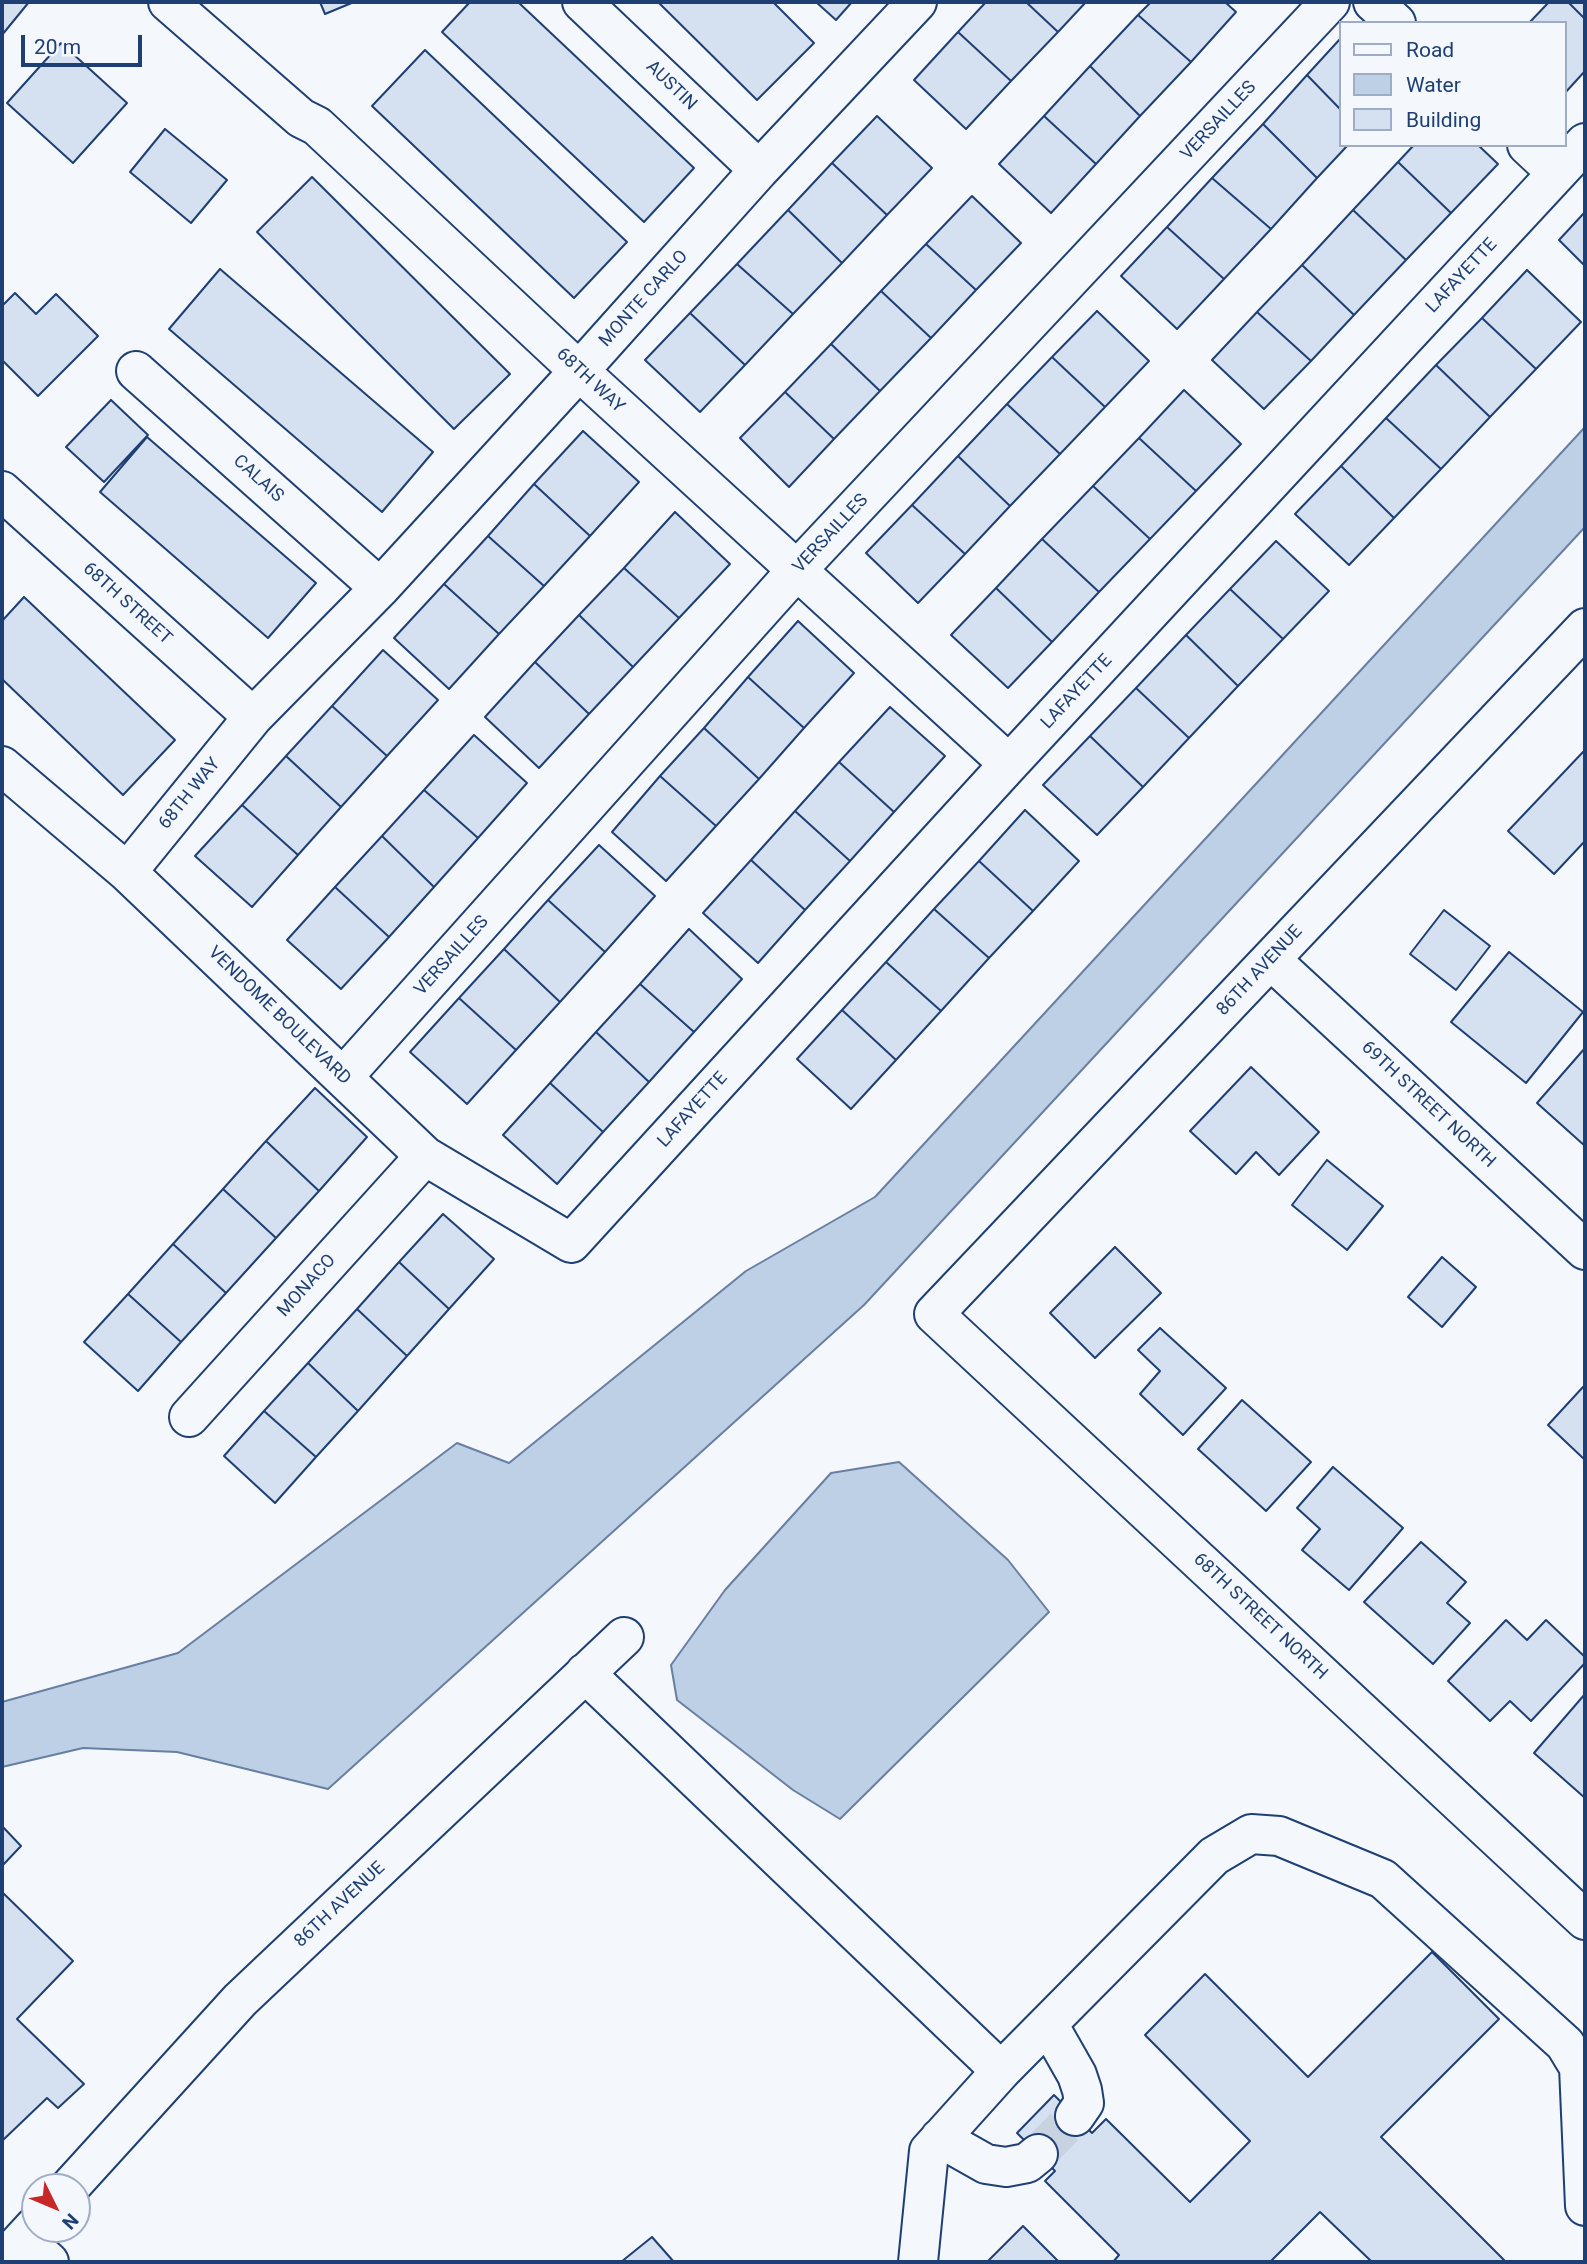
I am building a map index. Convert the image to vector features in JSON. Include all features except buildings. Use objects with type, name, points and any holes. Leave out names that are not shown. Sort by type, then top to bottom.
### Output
[{"type":"street","name":"68TH WAY","points":[[168,2],[301,118],[317,126],[579,371],[1009,764]]},
{"type":"street","name":"AUSTIN","points":[[582,2],[759,170]]},
{"type":"street","name":"MONTE CARLO","points":[[253,717],[380,588],[759,170],[917,2]]},
{"type":"street","name":"VERSAILLES","points":[[343,1077],[796,571],[1330,2]]},
{"type":"street","points":[[1373,2],[1394,21]]},
{"type":"street","name":"LAFAYETTE","points":[[571,1243],[1009,764],[1585,143]]},
{"type":"street","points":[[1529,147],[1557,173]]},
{"type":"street","name":"CALAIS","points":[[136,370],[380,588]]},
{"type":"street","name":"68TH STREET","points":[[2,491],[253,717]]},
{"type":"street","name":"86TH AVENUE","points":[[934,1314],[1585,628]]},
{"type":"street","name":"68TH WAY","points":[[127,872],[253,717]]},
{"type":"street","name":"VENDOME BOULEVARD","points":[[2,766],[127,872],[425,1156],[571,1243]]},
{"type":"street","name":"69TH STREET NORTH","points":[[1270,960],[1585,1250]]},
{"type":"street","name":"MONACO","points":[[189,1417],[425,1156]]},
{"type":"street","name":"68TH STREET NORTH","points":[[934,1314],[1585,1920]]},
{"type":"street","name":"86TH AVENUE","points":[[83,2173],[240,2000],[624,1637]]},
{"type":"street","points":[[585,1673],[1001,2071]]},
{"type":"street","points":[[918,2262],[929,2151],[1001,2071],[1214,1856],[1251,1834],[1279,1836],[1383,1879],[1565,2044],[1579,2067],[1585,2206]]},
{"type":"street","points":[[1048,2024],[1083,2090],[1084,2103],[1074,2116]]},
{"type":"street","points":[[940,2138],[986,2164],[1006,2167],[1027,2163],[1038,2154]]},
{"type":"water","points":[[1585,427],[1585,527],[864,1305],[328,1789],[177,1752],[83,1748],[2,1767],[2,1702],[178,1653],[457,1443],[509,1463],[746,1271],[875,1197]]},
{"type":"water","points":[[899,1462],[1008,1560],[1049,1612],[840,1819],[793,1790],[677,1700],[671,1665],[725,1590],[831,1473]]},
{"type":"tunnel","points":[[1038,2154],[1075,2116]]}]
